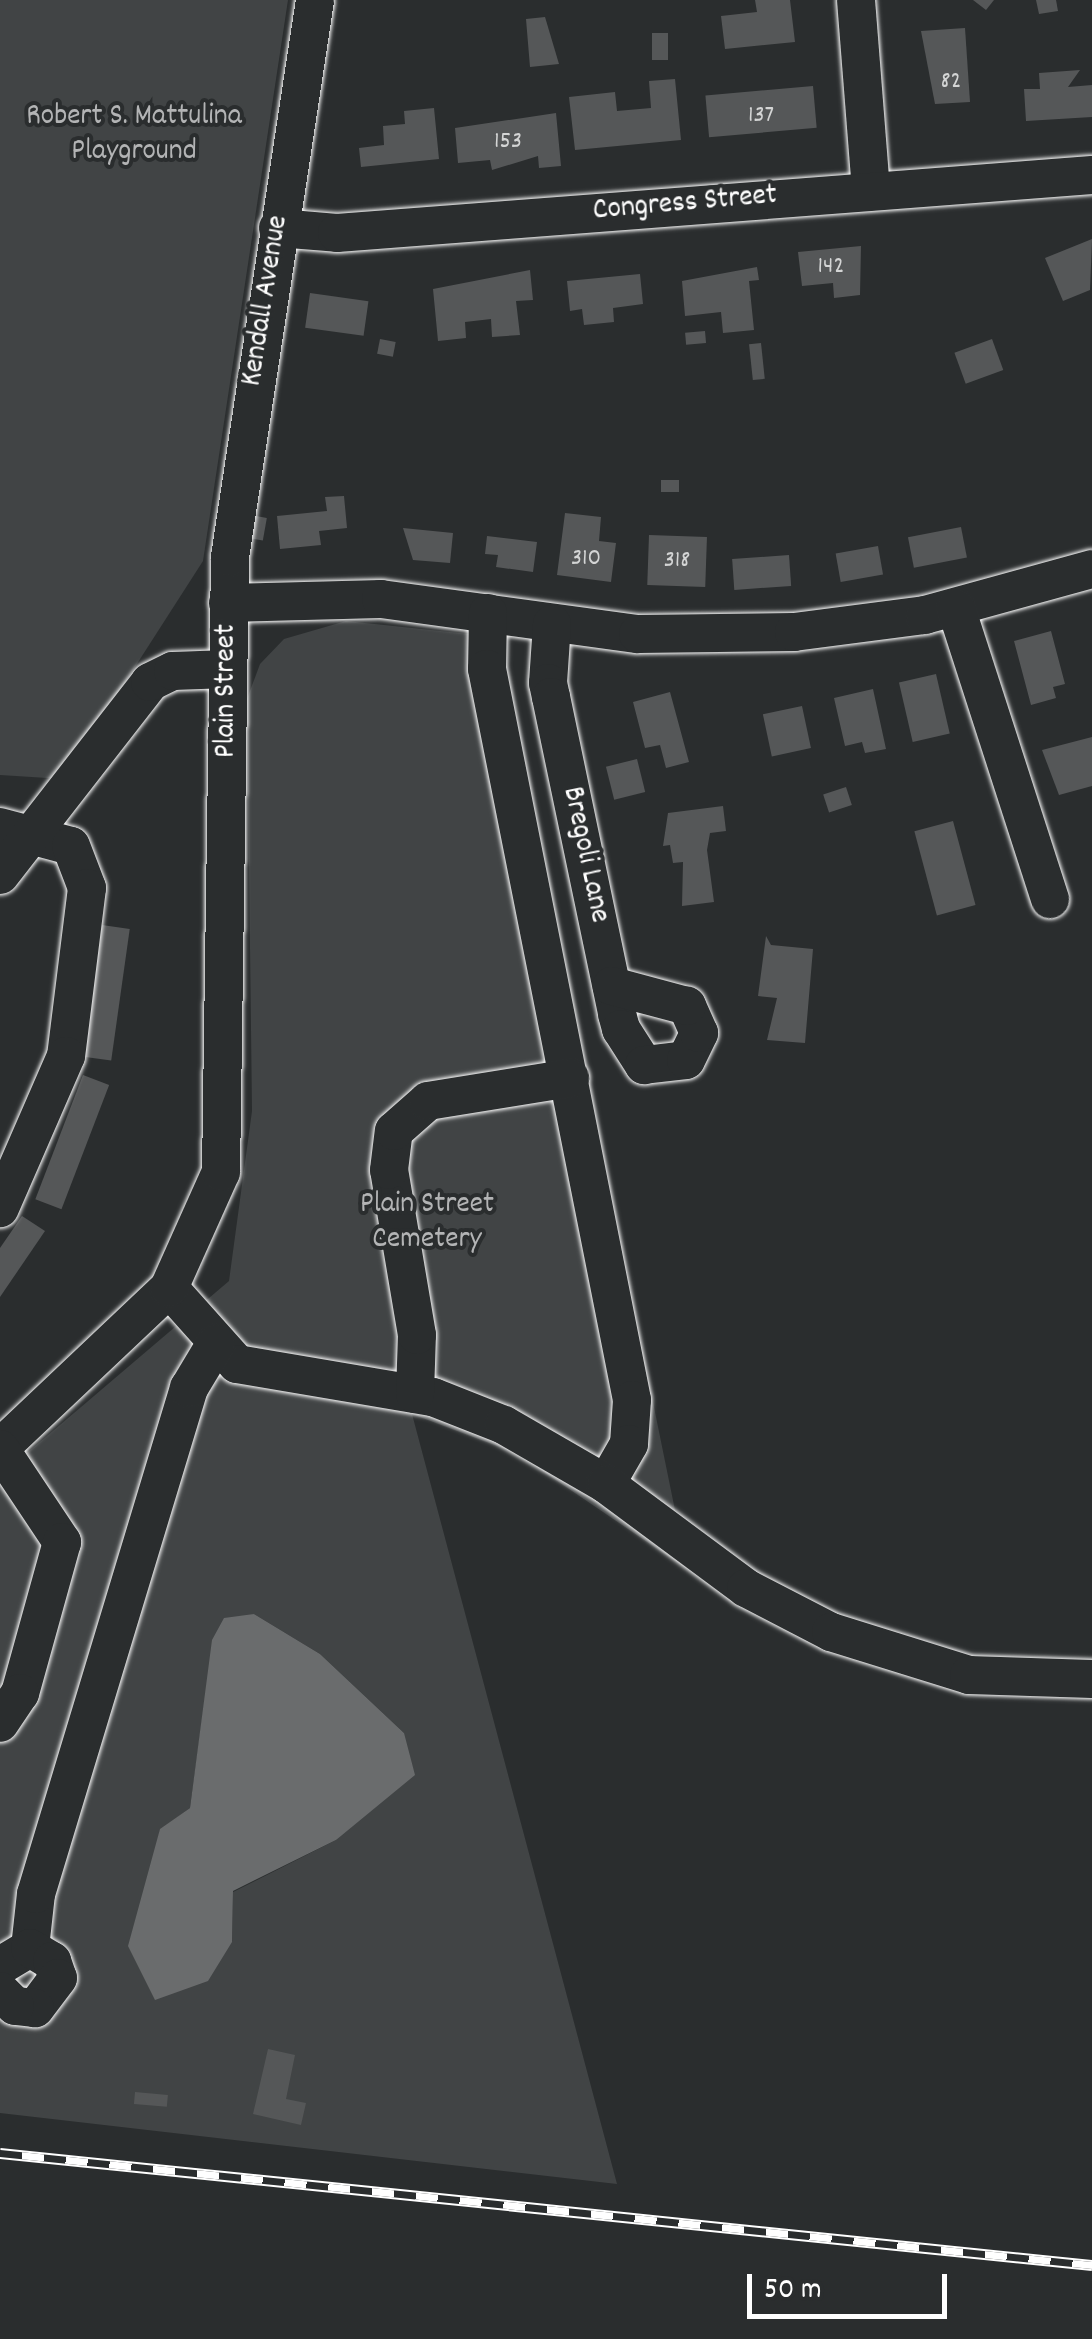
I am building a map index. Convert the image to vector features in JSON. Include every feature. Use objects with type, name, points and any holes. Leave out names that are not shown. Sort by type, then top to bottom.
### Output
[{"type":"street","name":"Kendall Avenue","points":[[228,603],[278,228],[315,0]]},
{"type":"street","points":[[856,0],[871,191]]},
{"type":"street","name":"Congress Street","points":[[278,228],[338,233],[1092,174]]},
{"type":"street","name":"Plain Street","points":[[0,1449],[169,1288],[202,1231],[225,1153],[228,603],[370,599],[638,634],[794,632],[956,608],[1092,568]]},
{"type":"street","points":[[956,608],[1050,899]]},
{"type":"street","points":[[488,614],[486,669],[632,1400],[630,1444],[606,1484]]},
{"type":"street","name":"Bregoli Lane","points":[[552,624],[548,683],[612,986],[630,1053],[656,1069],[691,1055],[695,1016],[676,998],[612,986]]},
{"type":"street","points":[[0,875],[18,830],[150,682],[172,671],[228,669]]},
{"type":"street","points":[[0,1208],[59,1080],[84,944],[84,864],[61,839],[18,830]]},
{"type":"street","points":[[415,1394],[417,1335],[389,1170],[394,1131],[428,1102],[570,1078]]},
{"type":"street","points":[[169,1288],[216,1343],[250,1370],[415,1394],[504,1425],[606,1484],[732,1579],[830,1632],[969,1675],[1092,1679]]},
{"type":"street","points":[[0,1991],[28,2009],[53,1994],[56,1967],[15,1957],[189,1388],[216,1343]]},
{"type":"street","points":[[0,1449],[61,1531],[20,1694],[0,1723]]},
{"type":"street","points":[[0,1656],[37,1635]]},
{"type":"green space","name":"Robert S. Mattulina Playground","points":[[0,0],[288,0],[203,561],[63,779],[0,775]]},
{"type":"green space","name":"Plain Street Cemetery","points":[[346,621],[497,637],[687,1569],[516,1453],[412,1414],[617,2184],[0,2113],[0,1476],[229,1281],[252,1111],[247,699],[260,664],[284,639]],"holes":[[[254,1614],[320,1654],[404,1733],[336,1840],[233,1892],[232,1942],[149,1884],[160,1830],[190,1808],[213,1640]]]},
{"type":"shaded area","points":[[254,1614],[320,1654],[404,1733],[415,1775],[336,1840],[233,1891],[232,1942],[208,1981],[155,2000],[128,1946],[160,1829],[190,1808],[212,1640],[224,1618]]},
{"type":"building","points":[[755,0],[790,0],[795,42],[725,49],[721,16],[757,12]]},
{"type":"building","points":[[973,0],[994,0],[986,10]]},
{"type":"building","points":[[1036,0],[1056,0],[1058,11],[1039,14]]},
{"type":"building","points":[[545,17],[559,64],[530,67],[526,19]]},
{"type":"building","points":[[965,28],[970,102],[935,104],[921,31]]},
{"type":"building","points":[[652,33],[668,33],[668,60],[652,60]]},
{"type":"building","points":[[1080,70],[1068,87],[1092,85],[1092,117],[1026,121],[1024,89],[1040,89],[1039,73]]},
{"type":"building","points":[[675,79],[681,140],[575,150],[569,97],[615,92],[617,111],[651,108],[649,81]]},
{"type":"building","points":[[813,86],[817,128],[709,137],[705,95]]},
{"type":"building","points":[[434,108],[439,159],[361,167],[359,148],[384,145],[383,126],[405,124],[404,111]]},
{"type":"building","points":[[556,113],[561,166],[539,168],[538,156],[492,170],[490,160],[458,163],[455,128]]},
{"type":"building","points":[[1092,239],[1090,290],[1063,301],[1045,258]]},
{"type":"building","points":[[861,246],[860,295],[834,298],[833,283],[802,286],[798,252]]},
{"type":"building","points":[[757,267],[759,280],[749,281],[754,330],[723,333],[721,312],[685,316],[682,281]]},
{"type":"building","points":[[530,270],[533,300],[516,301],[520,335],[492,337],[491,319],[465,322],[466,338],[438,341],[433,289]]},
{"type":"building","points":[[640,274],[643,304],[613,308],[614,322],[584,325],[582,309],[570,311],[567,281]]},
{"type":"building","points":[[310,293],[368,301],[364,336],[305,328]]},
{"type":"building","points":[[705,331],[706,343],[686,345],[685,333]]},
{"type":"building","points":[[380,339],[396,342],[393,357],[377,354]]},
{"type":"building","points":[[992,339],[1003,370],[966,384],[954,353]]},
{"type":"building","points":[[761,343],[765,379],[753,380],[749,344]]},
{"type":"building","points":[[661,480],[679,480],[679,492],[661,492]]},
{"type":"building","points":[[344,496],[347,528],[319,531],[321,545],[280,549],[277,516],[327,511],[325,497]]},
{"type":"building","points":[[565,513],[601,517],[599,541],[616,543],[611,582],[557,575]]},
{"type":"building","points":[[256,516],[267,518],[263,541],[252,539]]},
{"type":"building","points":[[961,527],[967,557],[914,568],[908,537]]},
{"type":"building","points":[[403,528],[453,533],[450,563],[413,560]]},
{"type":"building","points":[[649,535],[707,537],[705,587],[647,585]]},
{"type":"building","points":[[487,536],[537,542],[533,572],[496,567],[498,555],[485,554]]},
{"type":"building","points":[[878,546],[883,575],[841,582],[836,553]]},
{"type":"building","points":[[789,555],[791,586],[734,590],[732,559]]},
{"type":"building","points":[[1051,631],[1065,684],[1053,687],[1056,698],[1031,705],[1014,641]]},
{"type":"building","points":[[936,674],[950,733],[913,742],[899,683]]},
{"type":"building","points":[[873,689],[886,749],[865,753],[862,742],[845,746],[834,698]]},
{"type":"building","points":[[670,692],[689,762],[666,768],[660,745],[645,748],[633,702]]},
{"type":"building","points":[[802,706],[811,748],[772,756],[763,714]]},
{"type":"building","points":[[1092,737],[1092,786],[1059,795],[1042,750]]},
{"type":"building","points":[[637,759],[645,792],[614,800],[606,767]]},
{"type":"building","points":[[846,787],[852,805],[829,812],[823,794]]},
{"type":"building","points":[[723,806],[726,831],[710,833],[707,850],[714,902],[682,906],[683,862],[673,863],[670,845],[663,846],[668,813]]},
{"type":"building","points":[[953,821],[976,905],[937,915],[914,831]]},
{"type":"building","points":[[102,925],[130,929],[111,1061],[83,1057]]},
{"type":"building","points":[[766,936],[771,945],[813,949],[805,1043],[767,1040],[777,998],[758,996]]},
{"type":"building","points":[[83,1075],[109,1085],[61,1209],[35,1199]]},
{"type":"building","points":[[22,1216],[45,1231],[0,1297],[0,1248]]},
{"type":"building","points":[[268,2049],[295,2055],[286,2099],[306,2103],[301,2125],[253,2114]]},
{"type":"building","points":[[135,2092],[168,2095],[167,2107],[134,2104]]},
{"type":"railway","points":[[0,2153],[1092,2265]]}]
